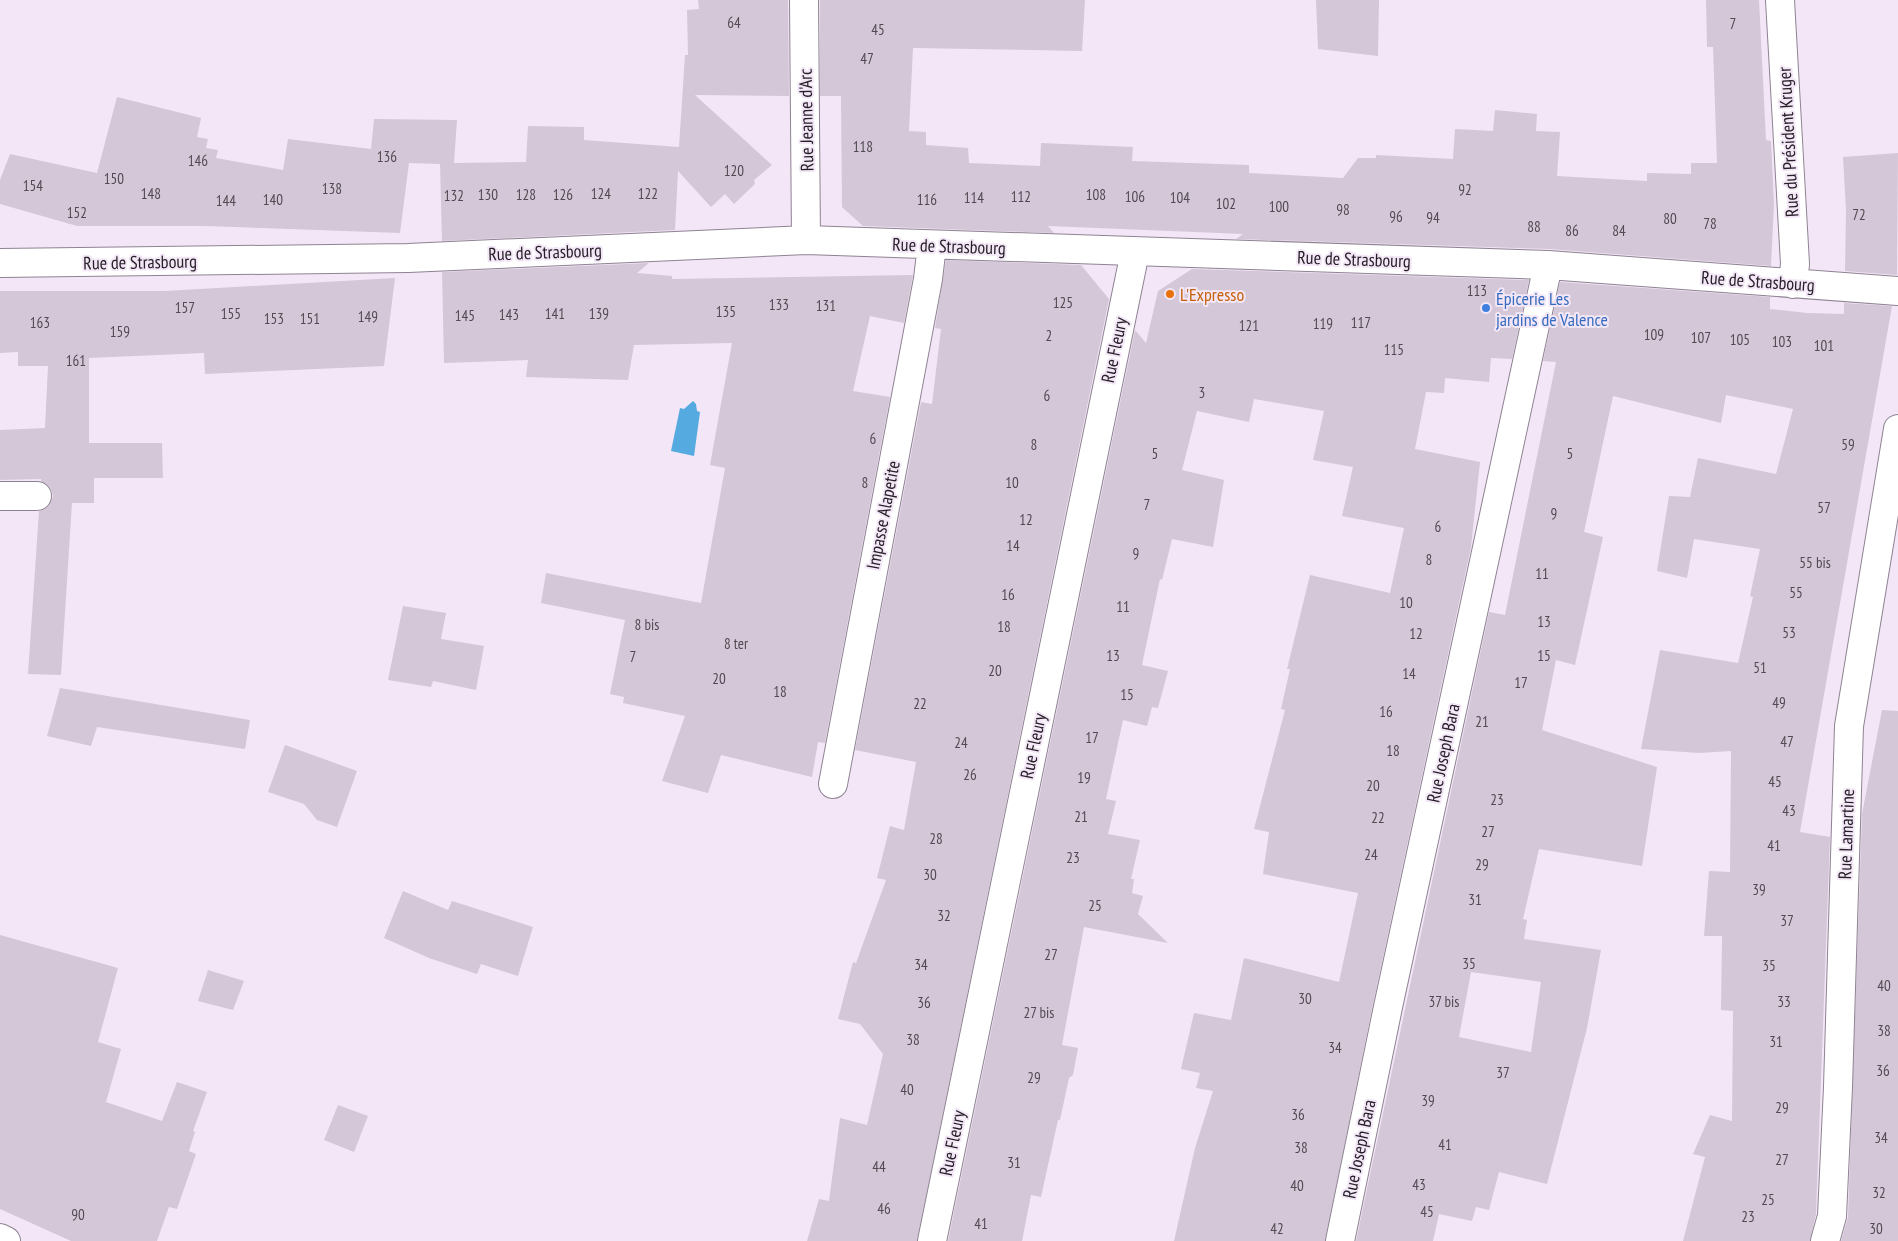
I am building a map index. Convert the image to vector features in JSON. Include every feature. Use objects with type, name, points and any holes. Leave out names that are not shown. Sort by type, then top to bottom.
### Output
[{"type":"street","name":"Rue Jeanne d'Arc","points":[[804,0],[806,240]]},
{"type":"street","name":"Rue du Président Kruger","points":[[1780,0],[1795,264],[1793,284]]},
{"type":"street","name":"Rue de Strasbourg","points":[[0,264],[408,258],[806,240],[1548,266],[1898,291]]},
{"type":"street","name":"Impasse Alapetite","points":[[833,784],[926,289],[932,245]]},
{"type":"street","name":"Rue Fleury","points":[[932,1241],[1135,252]]},
{"type":"street","name":"Rue Joseph Bara","points":[[1340,1241],[1394,978],[1548,266]]},
{"type":"street","name":"Rue Lamartine","points":[[1825,1241],[1832,1216],[1837,1116],[1849,726],[1898,429]]},
{"type":"street","points":[[0,496],[37,496]]},
{"type":"street","points":[[0,1238],[6,1241]]},
{"type":"water","points":[[693,401],[696,404],[697,411],[700,412],[694,456],[671,451],[680,408],[684,409]]},
{"type":"building","points":[[698,0],[788,0],[789,96],[695,95],[772,165],[754,180],[755,184],[734,204],[725,194],[711,207],[678,171],[675,230],[442,241],[440,164],[409,163],[400,233],[204,226],[77,226],[0,204],[0,180],[10,154],[97,173],[117,97],[201,118],[197,137],[208,139],[206,148],[218,150],[216,158],[283,170],[288,139],[371,149],[374,119],[457,120],[454,163],[526,162],[528,126],[584,127],[584,140],[679,147],[685,55],[688,55],[687,10],[699,9]]},
{"type":"building","points":[[820,0],[1085,0],[1082,51],[913,48],[909,131],[926,132],[926,145],[968,148],[969,163],[1040,166],[1041,143],[1133,147],[1132,161],[1249,165],[1249,173],[1343,178],[1358,158],[1376,158],[1376,155],[1453,159],[1455,129],[1493,131],[1495,110],[1537,114],[1536,131],[1560,132],[1557,176],[1647,181],[1647,173],[1691,174],[1691,163],[1717,163],[1713,47],[1707,47],[1706,0],[1759,0],[1766,140],[1771,141],[1774,205],[1771,266],[1549,249],[1236,239],[1243,234],[1048,226],[1054,233],[863,226],[842,207],[841,96],[820,96]]},
{"type":"building","points":[[1316,0],[1379,0],[1378,56],[1318,49]]},
{"type":"building","points":[[1898,153],[1897,275],[1845,271],[1846,210],[1843,157]]},
{"type":"building","points":[[946,260],[1081,265],[1109,299],[917,1241],[807,1241],[819,1199],[829,1201],[840,1118],[867,1125],[883,1054],[860,1024],[838,1019],[853,962],[856,963],[886,880],[877,878],[890,826],[904,830],[916,762],[855,750],[921,402],[932,404],[941,329],[935,328]]},
{"type":"building","points":[[649,263],[637,273],[672,276],[672,279],[913,275],[904,323],[870,316],[853,391],[890,397],[825,743],[818,742],[812,777],[721,755],[708,793],[662,781],[685,716],[623,703],[624,697],[610,694],[625,620],[541,603],[546,573],[701,603],[725,468],[710,465],[732,343],[634,345],[628,380],[526,377],[528,360],[444,363],[442,272]]},
{"type":"building","points":[[1192,269],[1529,280],[1512,359],[1491,358],[1489,382],[1445,378],[1444,393],[1426,392],[1415,449],[1480,462],[1471,547],[1373,1004],[1325,1241],[1174,1241],[1195,1148],[1213,1091],[1196,1088],[1200,1073],[1181,1069],[1194,1013],[1231,1020],[1244,958],[1339,982],[1358,893],[1263,874],[1269,832],[1254,829],[1285,710],[1281,709],[1290,669],[1287,669],[1310,575],[1390,593],[1404,528],[1342,516],[1353,467],[1313,460],[1324,411],[1254,399],[1249,422],[1197,411],[1182,470],[1224,480],[1213,547],[1172,539],[1162,580],[1160,579],[1142,665],[1168,671],[1158,708],[1152,707],[1147,726],[1123,720],[1106,799],[1116,801],[1108,834],[1140,840],[1131,879],[1134,879],[1132,893],[1143,896],[1138,914],[1168,943],[1084,927],[1062,1045],[1078,1048],[1073,1075],[1069,1078],[1041,1197],[1031,1195],[1022,1241],[948,1241],[1135,330],[1146,343],[1158,291]]},
{"type":"building","points":[[395,278],[384,366],[205,374],[204,353],[89,358],[89,443],[162,443],[163,478],[94,478],[94,503],[72,503],[61,675],[28,674],[39,511],[50,504],[53,496],[50,488],[41,479],[0,480],[0,430],[45,428],[48,366],[18,366],[18,352],[0,353],[0,291],[165,291]]},
{"type":"building","points":[[1560,282],[1770,297],[1770,309],[1807,313],[1844,314],[1844,303],[1892,306],[1800,832],[1830,837],[1816,1214],[1810,1241],[1683,1241],[1705,1157],[1693,1154],[1710,1115],[1732,1121],[1733,1011],[1721,1010],[1722,936],[1704,936],[1709,871],[1730,872],[1731,751],[1699,753],[1641,749],[1660,650],[1738,663],[1753,597],[1750,596],[1760,549],[1694,539],[1687,578],[1657,571],[1669,496],[1690,497],[1698,458],[1776,474],[1793,409],[1726,395],[1721,423],[1613,396],[1584,532],[1603,537],[1575,665],[1556,660],[1542,730],[1657,767],[1642,866],[1539,849],[1523,919],[1527,920],[1524,939],[1601,950],[1587,1028],[1547,1184],[1499,1172],[1489,1210],[1476,1207],[1472,1221],[1439,1214],[1433,1241],[1356,1241],[1489,612],[1505,615],[1556,362],[1543,361]],"holes":[[[1471,972],[1541,982],[1531,1052],[1459,1037]]]},
{"type":"building","points":[[403,606],[446,613],[441,639],[484,646],[476,690],[433,681],[431,687],[388,680]]},
{"type":"building","points":[[60,688],[250,720],[245,749],[97,727],[91,746],[47,736]]},
{"type":"building","points":[[1882,710],[1898,711],[1898,1241],[1841,1241],[1848,1217],[1862,814]]},
{"type":"building","points":[[285,745],[357,771],[337,827],[317,820],[304,804],[268,792]]},
{"type":"building","points":[[403,891],[448,910],[452,901],[533,927],[518,976],[481,964],[477,974],[429,958],[384,938]]},
{"type":"building","points":[[0,935],[118,968],[98,1042],[121,1049],[106,1102],[162,1121],[177,1082],[207,1092],[193,1131],[195,1132],[189,1151],[196,1154],[177,1209],[169,1207],[157,1241],[71,1241],[0,1209]]},
{"type":"building","points":[[208,970],[244,981],[233,1010],[198,1001]]},
{"type":"building","points":[[338,1105],[368,1116],[354,1152],[324,1140]]},
{"type":"place","name":"L'Expresso","points":[[1170,294]]},
{"type":"place","name":"Épicerie Les jardins de Valence","points":[[1486,308]]}]
